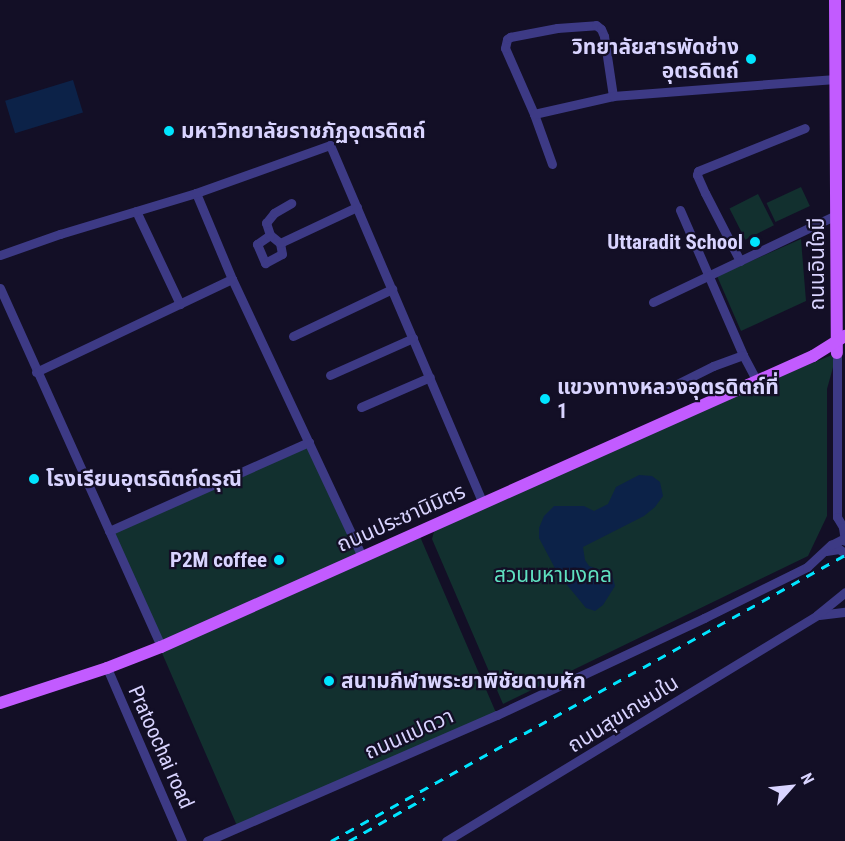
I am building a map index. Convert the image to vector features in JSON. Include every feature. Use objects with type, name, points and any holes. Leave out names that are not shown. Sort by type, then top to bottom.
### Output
[{"type":"main road","name":"ถนนอินใจมี","points":[[835,0],[840,79],[841,345]]},
{"type":"main road","name":"ถนนประชานิมิตร","points":[[0,703],[161,647],[841,345]]},
{"type":"street","points":[[552,164],[534,114],[505,48],[507,39],[557,28],[596,26],[601,29],[604,36],[613,96]]},
{"type":"street","points":[[534,114],[613,96],[840,79]]},
{"type":"street","points":[[740,261],[705,194],[697,175],[698,171],[805,128]]},
{"type":"street","points":[[0,255],[196,194],[330,146],[483,503]]},
{"type":"street","points":[[196,194],[232,279],[362,557]]},
{"type":"street","points":[[270,235],[258,244],[265,264],[282,254],[280,243],[270,235],[266,223],[269,218],[291,203]]},
{"type":"street","points":[[280,243],[357,207]]},
{"type":"street","points":[[680,210],[743,355],[758,381]]},
{"type":"street","points":[[136,211],[180,304]]},
{"type":"street","points":[[653,302],[841,215]]},
{"type":"street","points":[[36,372],[232,279]]},
{"type":"street","points":[[0,288],[161,647]]},
{"type":"street","points":[[293,336],[392,289]]},
{"type":"street","points":[[330,375],[413,338]]},
{"type":"street","name":"ถนนอินใจมี","points":[[841,345],[837,517],[844,525],[845,539]]},
{"type":"street","points":[[663,392],[713,366],[743,355]]},
{"type":"street","points":[[361,407],[430,377]]},
{"type":"street","points":[[109,531],[309,442]]},
{"type":"street","points":[[844,525],[829,548],[839,549],[845,553]]},
{"type":"street","name":"ถนนแปดวา","points":[[207,841],[497,715],[704,618],[807,567],[829,548],[845,539]]},
{"type":"street","name":"ถนนสุขเกษมใน","points":[[817,615],[845,592]]},
{"type":"street","name":"ถนนสุขเกษมใน","points":[[446,841],[817,615],[845,601]]},
{"type":"street","name":"ถนนสุขเกษมใน","points":[[817,615],[845,612]]},
{"type":"street","name":"Pratoochai road","points":[[106,668],[182,841]]},
{"type":"green space","points":[[801,187],[810,206],[775,222],[767,203]]},
{"type":"green space","points":[[758,194],[774,225],[745,240],[729,209]]},
{"type":"green space","points":[[801,239],[806,301],[741,331],[717,276]]},
{"type":"green space","name":"สวนมหามงคล","points":[[837,353],[827,389],[827,516],[808,556],[503,704],[432,539],[436,524],[645,431]]},
{"type":"green space","name":"สนามกีฬาพระยาพิชัยดาบหัก","points":[[309,442],[362,557],[418,532],[497,715],[238,828],[109,531]]},
{"type":"water","points":[[73,80],[83,113],[15,133],[5,101]]},
{"type":"water","points":[[639,475],[652,476],[660,482],[663,496],[644,516],[583,547],[585,560],[589,566],[612,574],[615,586],[603,605],[595,611],[586,608],[558,574],[539,538],[539,528],[544,516],[554,506],[584,506],[594,511],[608,504],[616,487]]},
{"type":"railway","points":[[331,841],[845,555]]},
{"type":"railway","points":[[349,841],[425,798]]},
{"type":"place","name":"วิทยาลัยสารพัดช่าง อุตรดิตถ์","points":[[751,59]]},
{"type":"place","name":"มหาวิทยาลัยราชภัฏอุตรดิตถ์","points":[[169,131]]},
{"type":"place","name":"Uttaradit School","points":[[755,242]]},
{"type":"place","name":"แขวงทางหลวงอุตรดิตถ์ที่ 1","points":[[545,399]]},
{"type":"place","name":"โรงเรียนอุตรดิตถ์ดรุณี","points":[[34,479]]},
{"type":"place","name":"P2M coffee","points":[[279,560]]},
{"type":"place","name":"สนามกีฬาพระยาพิชัยดาบหัก","points":[[329,681]]}]
